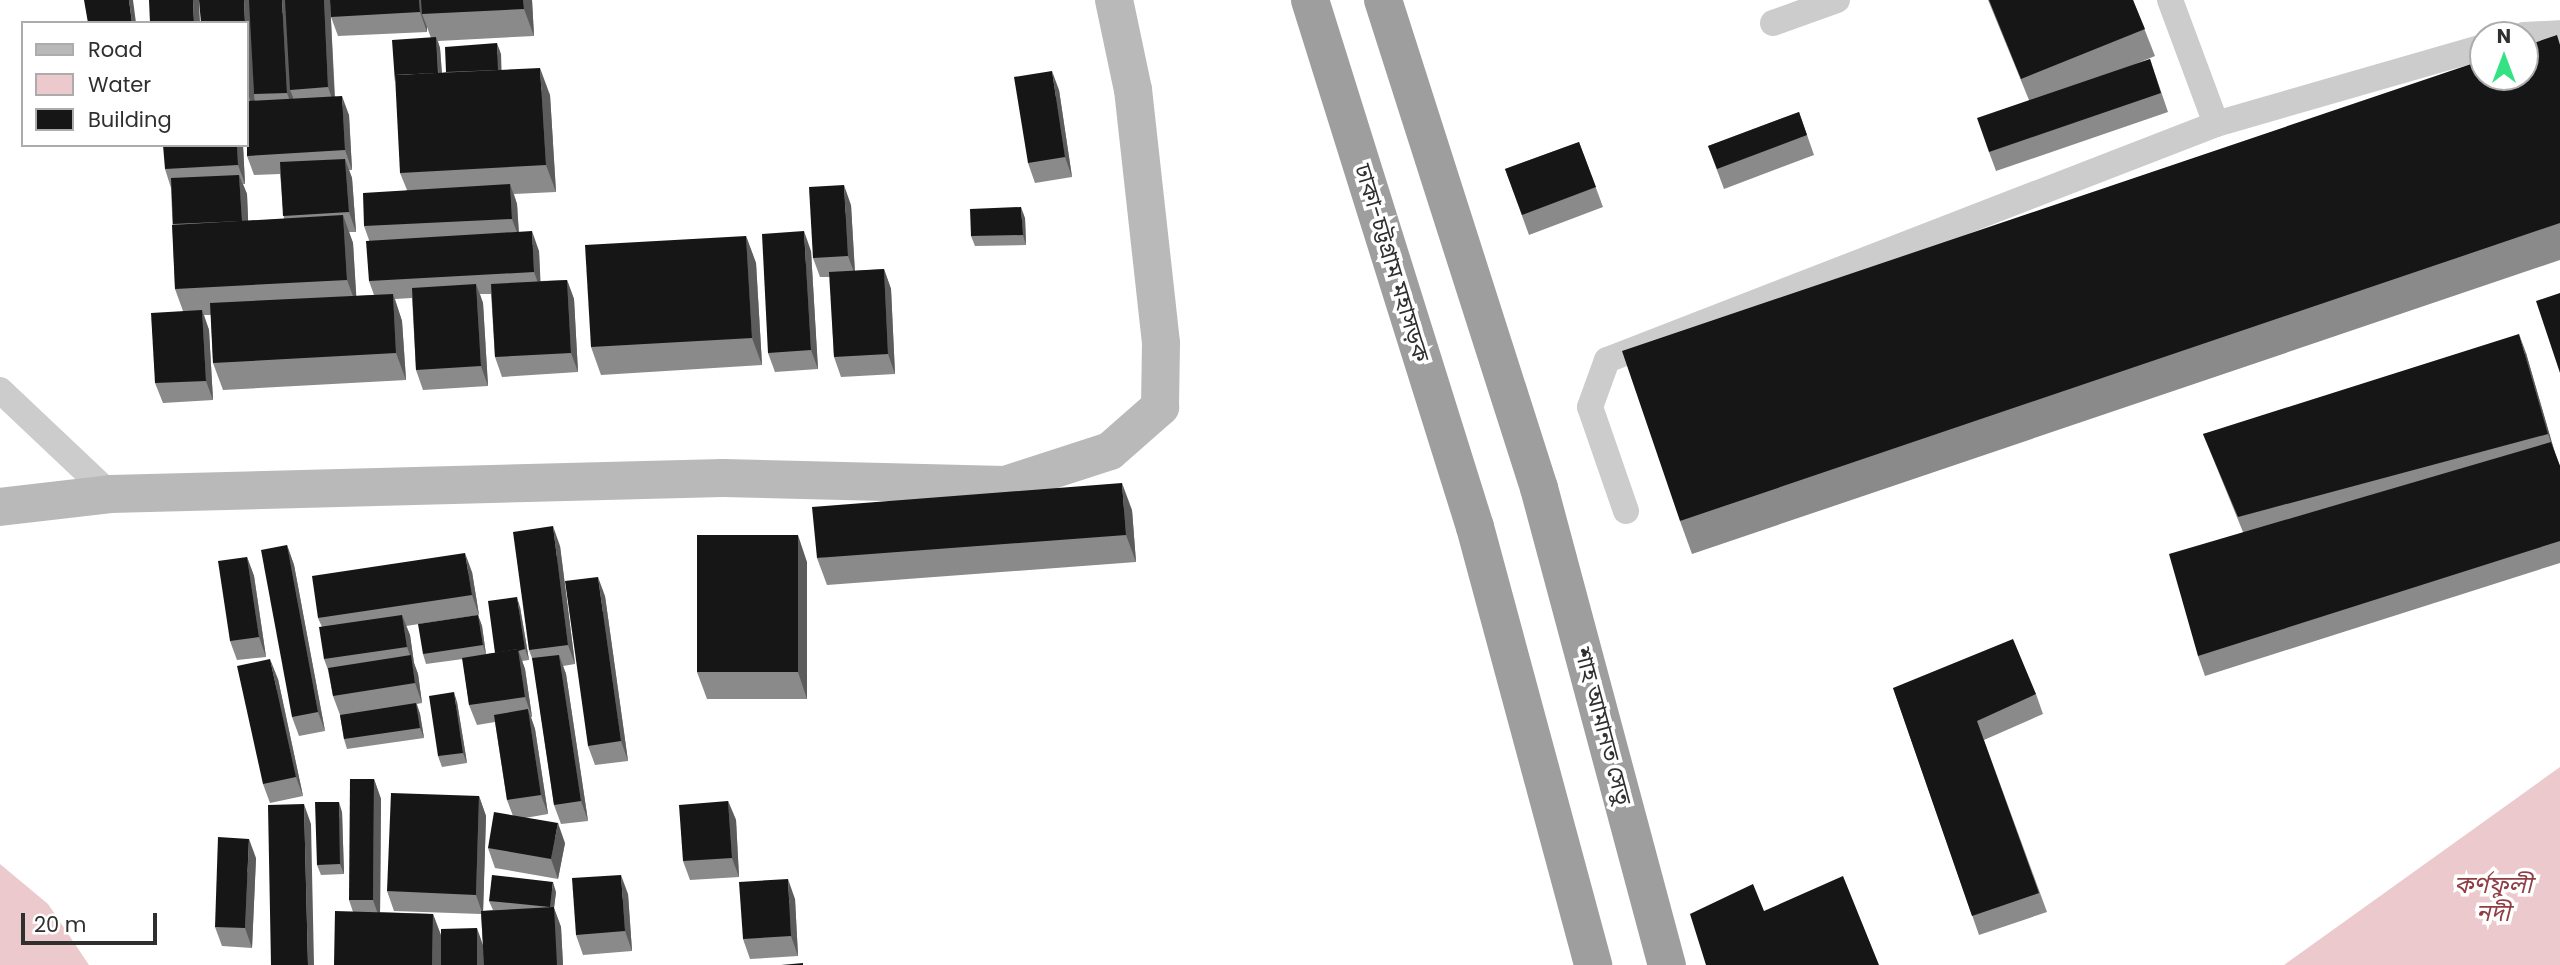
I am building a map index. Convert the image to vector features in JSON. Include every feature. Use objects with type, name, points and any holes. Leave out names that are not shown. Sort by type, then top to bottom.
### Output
[{"type":"highway","name":"ঢাকা-চট্টগ্রাম মহাসড়ক","points":[[1310,0],[1475,527],[1593,965]]},
{"type":"highway","name":"শাহ আমানত সেতু","points":[[1382,0],[1539,488],[1667,965]]},
{"type":"main road","points":[[0,507],[110,494],[723,478],[1005,485],[1110,451],[1160,407],[1161,343],[1133,90],[1114,0]]},
{"type":"lane","points":[[1773,23],[1837,0]]},
{"type":"lane","points":[[2170,0],[2216,124]]},
{"type":"lane","points":[[2539,34],[2560,33]]},
{"type":"lane","points":[[1626,511],[1590,407],[1607,360],[2216,124],[2469,51]]},
{"type":"lane","points":[[0,390],[110,494]]},
{"type":"water","name":"কর্ণফুলী নদী","points":[[2560,767],[2560,965],[2284,965]]},
{"type":"water","points":[[0,864],[48,904],[89,965],[0,965]]},
{"type":"building","points":[[84,0],[129,0],[132,21],[88,21]]},
{"type":"building","points":[[149,0],[193,0],[194,21],[150,21]]},
{"type":"building","points":[[199,0],[244,0],[245,21],[201,21]]},
{"type":"building","points":[[249,0],[282,0],[287,93],[254,94]]},
{"type":"building","points":[[285,0],[324,0],[328,87],[290,90]]},
{"type":"building","points":[[330,0],[419,0],[420,12],[331,17]]},
{"type":"building","points":[[421,0],[523,0],[524,9],[422,14]]},
{"type":"building","points":[[1989,0],[2133,0],[2145,29],[2021,79]]},
{"type":"building","points":[[2557,35],[2560,45],[2560,223],[1680,521],[1622,351],[2469,65],[2469,91],[2539,91],[2539,41]]},
{"type":"building","points":[[436,37],[438,73],[395,75],[395,82],[392,40]]},
{"type":"building","points":[[497,43],[498,70],[446,72],[445,47]]},
{"type":"building","points":[[2150,59],[2161,93],[1989,152],[1977,118]]},
{"type":"building","points":[[540,68],[546,165],[400,173],[395,75]]},
{"type":"building","points":[[1052,71],[1065,157],[1028,163],[1014,77]]},
{"type":"building","points":[[342,96],[345,150],[247,156],[248,101]]},
{"type":"building","points":[[1799,112],[1807,135],[1717,169],[1708,146]]},
{"type":"building","points":[[1579,142],[1596,187],[1522,215],[1505,169]]},
{"type":"building","points":[[163,147],[237,147],[238,165],[165,169]]},
{"type":"building","points":[[345,159],[349,212],[283,216],[280,162]]},
{"type":"building","points":[[239,175],[242,221],[173,224],[171,178]]},
{"type":"building","points":[[510,184],[512,219],[364,226],[363,193]]},
{"type":"building","points":[[844,185],[848,256],[813,258],[809,187]]},
{"type":"building","points":[[1021,207],[1023,235],[971,236],[970,209]]},
{"type":"building","points":[[343,215],[347,280],[175,289],[172,225]]},
{"type":"building","points":[[532,231],[534,272],[369,281],[366,241]]},
{"type":"building","points":[[804,231],[811,350],[768,353],[762,234]]},
{"type":"building","points":[[746,236],[752,338],[591,347],[585,245]]},
{"type":"building","points":[[884,269],[888,354],[834,357],[829,272]]},
{"type":"building","points":[[567,280],[571,353],[495,357],[491,284]]},
{"type":"building","points":[[476,284],[481,366],[416,370],[412,288]]},
{"type":"building","points":[[2560,293],[2560,373],[2536,301]]},
{"type":"building","points":[[393,294],[396,353],[213,363],[210,303]]},
{"type":"building","points":[[202,310],[206,381],[155,383],[151,313]]},
{"type":"building","points":[[2519,334],[2548,434],[2238,517],[2203,434]]},
{"type":"building","points":[[2551,442],[2560,466],[2560,541],[2198,656],[2169,554]]},
{"type":"building","points":[[1122,483],[1126,535],[817,558],[812,507]]},
{"type":"building","points":[[553,526],[568,645],[529,650],[513,532]]},
{"type":"building","points":[[697,535],[798,535],[798,672],[697,672]]},
{"type":"building","points":[[287,545],[318,712],[292,717],[261,550]]},
{"type":"building","points":[[465,553],[472,595],[318,618],[312,576]]},
{"type":"building","points":[[247,557],[259,637],[230,641],[218,561]]},
{"type":"building","points":[[598,577],[621,741],[588,746],[565,581]]},
{"type":"building","points":[[517,597],[525,649],[495,653],[488,601]]},
{"type":"building","points":[[402,615],[407,647],[324,659],[319,627]]},
{"type":"building","points":[[478,615],[483,645],[423,654],[418,624]]},
{"type":"building","points":[[2013,639],[2036,694],[1977,721],[2039,893],[1972,916],[1893,688]]},
{"type":"building","points":[[518,649],[525,697],[469,705],[462,658]]},
{"type":"building","points":[[411,655],[415,683],[333,696],[328,668]]},
{"type":"building","points":[[559,655],[581,801],[554,805],[532,658]]},
{"type":"building","points":[[270,659],[296,777],[263,784],[237,666]]},
{"type":"building","points":[[454,692],[463,753],[438,756],[429,696]]},
{"type":"building","points":[[416,703],[420,728],[344,739],[340,715]]},
{"type":"building","points":[[528,709],[541,795],[507,800],[494,715]]},
{"type":"building","points":[[350,779],[374,779],[373,900],[349,900]]},
{"type":"building","points":[[391,793],[479,796],[476,895],[387,891]]},
{"type":"building","points":[[728,801],[732,858],[683,861],[679,805]]},
{"type":"building","points":[[315,802],[339,802],[340,864],[317,865]]},
{"type":"building","points":[[304,804],[308,965],[271,965],[268,805]]},
{"type":"building","points":[[494,812],[558,823],[551,859],[488,848]]},
{"type":"building","points":[[218,837],[249,839],[245,928],[215,927]]},
{"type":"building","points":[[492,875],[553,882],[550,907],[489,901]]},
{"type":"building","points":[[621,875],[625,931],[576,935],[572,878]]},
{"type":"building","points":[[1843,876],[1879,965],[1706,965],[1690,914],[1753,884],[1764,911]]},
{"type":"building","points":[[788,879],[791,936],[743,939],[739,882]]},
{"type":"building","points":[[554,907],[557,965],[484,965],[481,911]]},
{"type":"building","points":[[335,911],[433,914],[432,965],[334,965]]},
{"type":"building","points":[[477,928],[477,965],[441,965],[441,929]]}]
